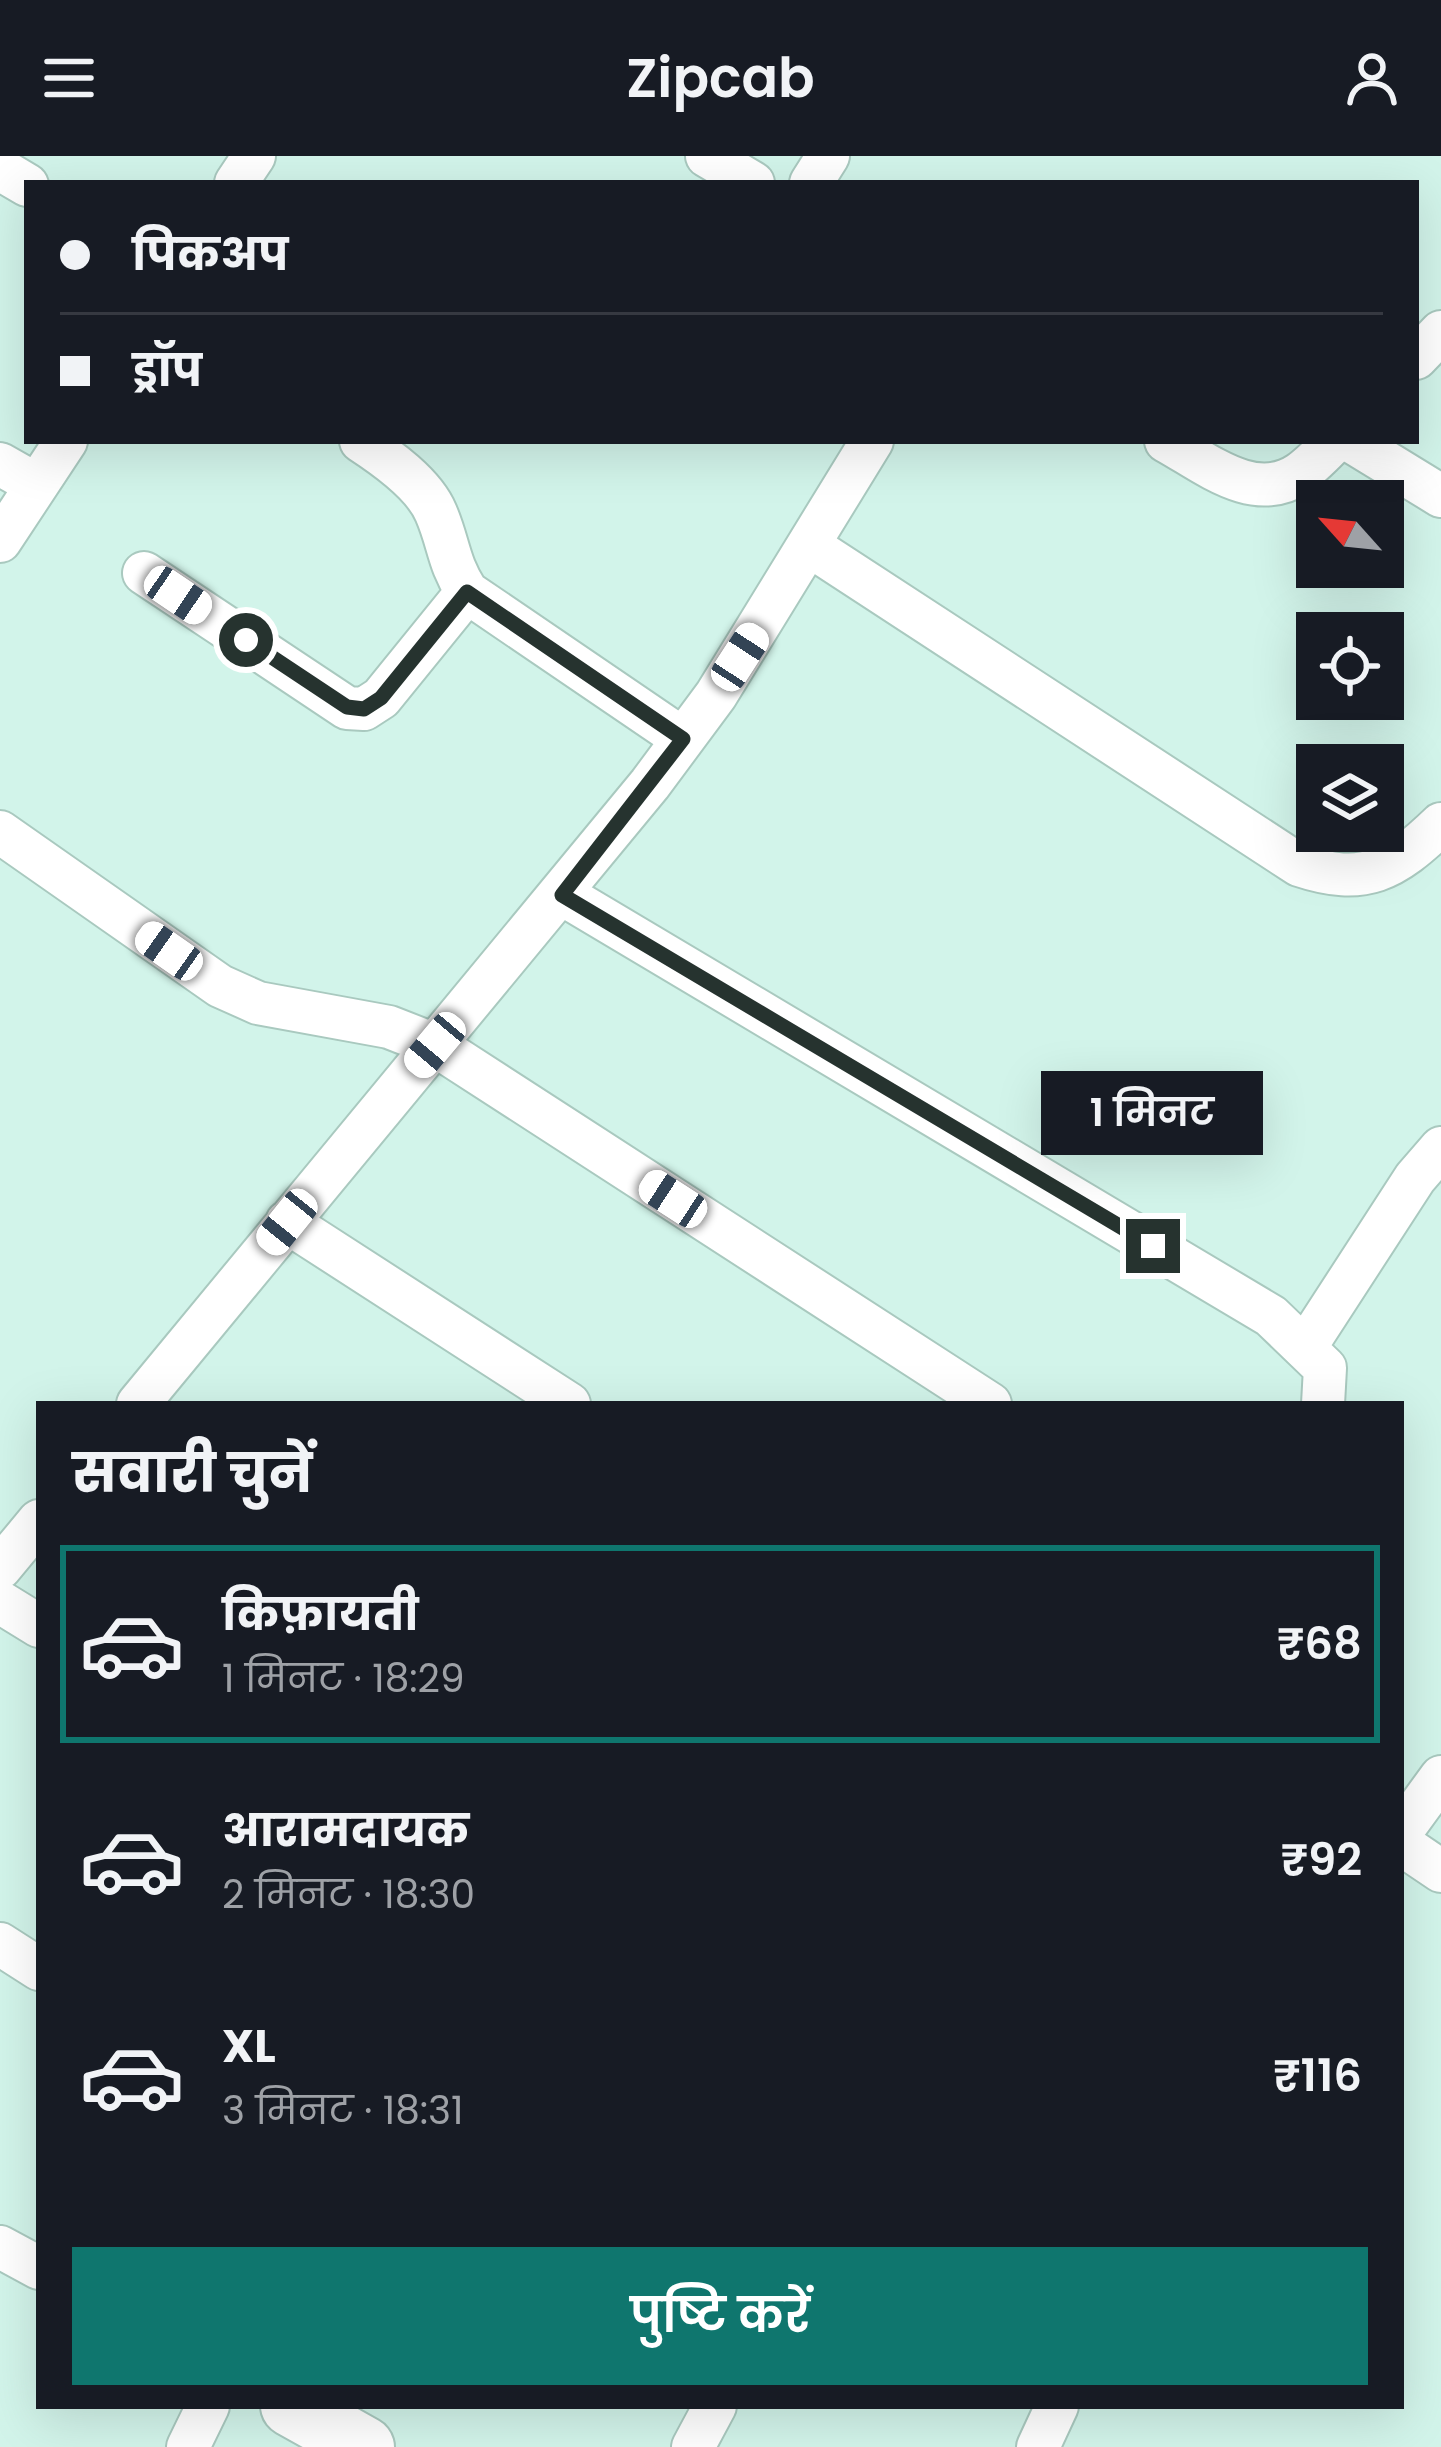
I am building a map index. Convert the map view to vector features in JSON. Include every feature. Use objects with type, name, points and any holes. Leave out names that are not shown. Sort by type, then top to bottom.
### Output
[{"type":"street","points":[[707,156],[748,180]]},
{"type":"street","points":[[1419,355],[1441,332]]},
{"type":"street","points":[[0,541],[64,444]]},
{"type":"street","points":[[366,444],[415,484],[435,511],[451,568],[467,592],[683,739]]},
{"type":"street","points":[[146,1401],[287,1222],[562,895],[683,739],[810,546],[870,444]]},
{"type":"street","points":[[1171,444],[1238,481],[1269,488],[1299,474],[1332,444]]},
{"type":"street","points":[[1356,444],[1441,496]]},
{"type":"street","points":[[0,464],[37,485]]},
{"type":"street","points":[[810,546],[1299,866],[1331,876],[1376,874],[1411,854],[1441,824]]},
{"type":"street","points":[[144,572],[347,707],[364,709],[381,698],[467,592]]},
{"type":"street","points":[[0,832],[220,986],[257,1004],[389,1027],[435,1045],[985,1401]]},
{"type":"street","points":[[562,895],[1271,1316],[1325,1368],[1323,1401]]},
{"type":"street","points":[[1306,1346],[1415,1178],[1441,1148]]},
{"type":"street","points":[[287,1222],[564,1401]]},
{"type":"street","points":[[0,1568],[36,1525]]},
{"type":"street","points":[[0,1602],[36,1624]]},
{"type":"street","points":[[1404,1828],[1441,1777]]},
{"type":"street","points":[[1404,1846],[1441,1870]]},
{"type":"street","points":[[0,1944],[36,1967]]},
{"type":"street","points":[[0,2247],[36,2266]]},
{"type":"street","points":[[188,2447],[207,2409]]},
{"type":"street","points":[[296,2409],[364,2447]]},
{"type":"street","points":[[692,2447],[714,2409]]},
{"type":"street","points":[[1037,2447],[1056,2409]]},
{"type":"route","points":[[246,640],[347,707],[364,709],[381,698],[467,592],[683,739],[562,895],[1153,1246]]}]
